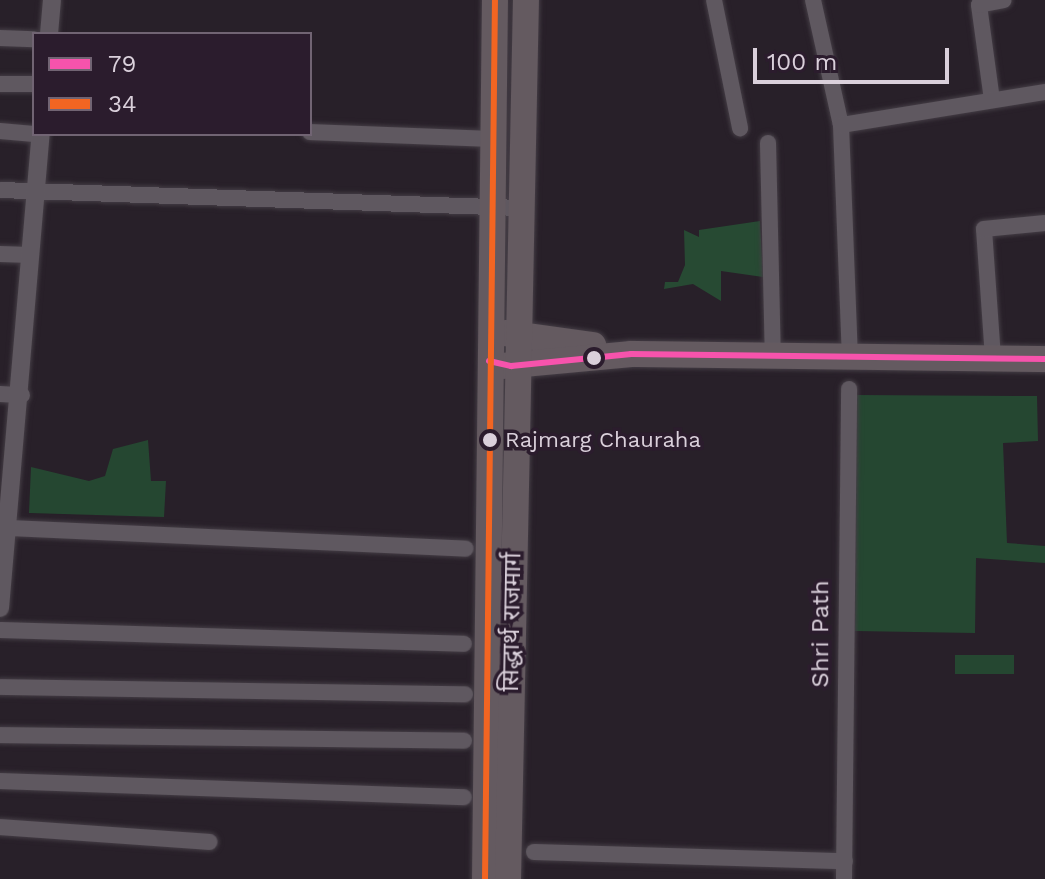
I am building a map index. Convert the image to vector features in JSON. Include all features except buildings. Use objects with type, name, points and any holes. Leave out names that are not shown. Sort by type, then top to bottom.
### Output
[{"type":"highway","name":"सिद्धार्थ राजमार्ग","points":[[485,879],[491,139],[495,0]]},
{"type":"highway","name":"सिद्धार्थ राजमार्ग","points":[[508,879],[526,0]]},
{"type":"highway","points":[[489,349],[519,335],[631,354]]},
{"type":"highway","points":[[489,349],[518,364],[631,354],[1045,359]]},
{"type":"street","points":[[49,32],[52,0]]},
{"type":"street","points":[[714,0],[740,128]]},
{"type":"street","points":[[813,0],[841,125],[850,356]]},
{"type":"street","points":[[992,100],[979,2],[1004,0]]},
{"type":"street","points":[[0,38],[32,39]]},
{"type":"street","points":[[0,84],[32,84]]},
{"type":"street","points":[[841,125],[1045,92]]},
{"type":"street","points":[[0,131],[32,134]]},
{"type":"street","points":[[312,132],[491,139]]},
{"type":"street","points":[[0,608],[5,548],[12,528],[9,450],[22,395],[41,136]]},
{"type":"street","points":[[768,143],[773,356]]},
{"type":"street","points":[[0,190],[521,208]]},
{"type":"street","points":[[993,358],[984,229],[1045,223]]},
{"type":"street","points":[[0,254],[30,255]]},
{"type":"street","name":"Shri Path","points":[[844,879],[849,389]]},
{"type":"street","points":[[0,394],[22,395]]},
{"type":"street","points":[[12,528],[466,549]]},
{"type":"street","points":[[0,630],[464,644]]},
{"type":"street","points":[[0,687],[465,694]]},
{"type":"street","points":[[0,735],[464,741]]},
{"type":"street","points":[[0,781],[464,797]]},
{"type":"street","points":[[0,827],[209,842]]},
{"type":"street","points":[[534,852],[845,861]]},
{"type":"green space","points":[[760,221],[763,277],[721,271],[721,301],[693,284],[664,289],[665,282],[678,282],[685,265],[684,230],[699,237],[699,230]]},
{"type":"green space","points":[[856,395],[1037,396],[1038,441],[1003,443],[1007,543],[1045,546],[1045,563],[976,558],[975,633],[855,631]]},
{"type":"green space","points":[[148,440],[151,481],[166,481],[164,517],[29,513],[31,467],[89,481],[105,476],[113,449]]},
{"type":"green space","points":[[955,655],[1014,655],[1014,674],[955,674]]},
{"type":"transit line","name":"34","points":[[485,879],[495,0]]},
{"type":"transit line","name":"79","points":[[489,361],[511,366],[631,354],[1045,359]]},
{"type":"place","name":"Rajmarg Chauraha","points":[[490,440]]}]
